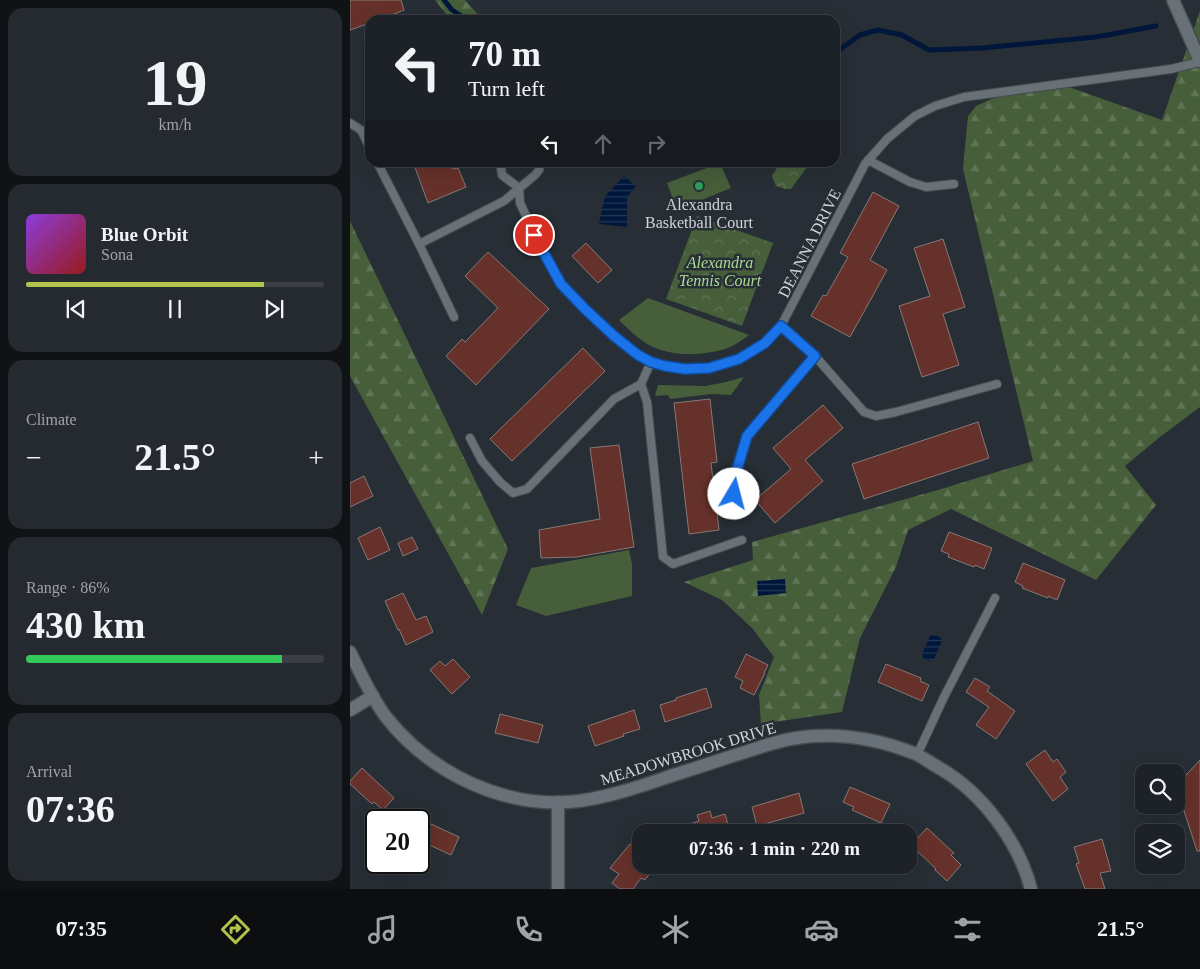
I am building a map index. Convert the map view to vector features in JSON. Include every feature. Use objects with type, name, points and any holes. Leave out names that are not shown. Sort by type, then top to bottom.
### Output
[{"type":"street","points":[[1174,0],[1200,62]]},
{"type":"street","name":"MEADOWBROOK DRIVE","points":[[350,652],[385,715],[395,728],[418,750],[438,766],[462,779],[486,790],[510,797],[558,802],[600,798],[789,739],[814,736],[842,736],[891,745],[917,755],[949,774],[985,806],[1001,826],[1012,845],[1022,864],[1031,889]]},
{"type":"street","points":[[350,710],[373,696]]},
{"type":"street","points":[[558,802],[558,889]]},
{"type":"lane","name":"DEANNA DRIVE","points":[[519,188],[520,203],[534,235],[561,284],[585,309],[614,336],[638,355],[651,362],[685,369],[709,368],[739,359],[765,343],[781,326],[865,164],[886,139],[915,116],[935,106],[964,98],[1170,69],[1200,62]]},
{"type":"lane","points":[[350,123],[360,130],[365,139]]},
{"type":"lane","points":[[868,160],[910,182],[926,186],[954,184]]},
{"type":"lane","points":[[380,167],[454,317]]},
{"type":"lane","points":[[501,167],[502,175],[519,188]]},
{"type":"lane","points":[[419,244],[504,200],[535,175],[540,167]]},
{"type":"lane","points":[[781,326],[815,356],[864,412],[876,416],[997,384]]},
{"type":"lane","points":[[734,494],[738,466],[747,436],[815,356]]},
{"type":"lane","points":[[470,438],[482,461],[500,482],[513,493],[527,489],[614,399],[641,384],[651,362]]},
{"type":"lane","points":[[641,384],[647,402],[663,557],[673,564],[742,540]]},
{"type":"lane","points":[[917,755],[944,696],[995,598]]},
{"type":"green space","points":[[435,0],[465,0],[478,15],[447,15]]},
{"type":"green space","points":[[1200,11],[1200,407],[1125,466],[1156,505],[1096,580],[951,509],[908,530],[896,567],[860,638],[842,712],[761,724],[759,695],[774,657],[752,628],[722,600],[684,582],[753,560],[752,542],[938,490],[1033,461],[963,169],[968,116],[976,106],[996,97],[1066,86],[1162,120]]},
{"type":"green space","name":"Alexandra Basketball Court","points":[[709,167],[722,167],[731,188],[677,210],[667,183]]},
{"type":"green space","points":[[778,167],[807,167],[791,189],[776,186],[772,176]]},
{"type":"green space","name":"Alexandra Tennis Court","points":[[697,216],[773,243],[742,326],[666,299]]},
{"type":"green space","points":[[350,221],[508,549],[482,615],[350,376]]},
{"type":"green space","points":[[648,298],[749,335],[728,348],[706,353],[687,354],[658,349],[641,340],[619,320]]},
{"type":"green space","points":[[744,377],[731,395],[712,394],[670,399],[668,395],[655,396],[658,385],[705,386]]},
{"type":"green space","points":[[629,550],[632,564],[632,596],[546,616],[516,605],[531,568]]},
{"type":"water","points":[[624,176],[636,186],[627,197],[627,227],[599,224],[605,196]]},
{"type":"water","points":[[785,579],[786,593],[758,596],[757,581]]},
{"type":"water","points":[[930,636],[940,637],[942,641],[934,659],[928,661],[924,659],[922,654]]},
{"type":"building","points":[[350,0],[401,0],[404,10],[392,15],[365,15],[365,25],[350,30]]},
{"type":"building","points":[[415,167],[458,168],[466,187],[428,203]]},
{"type":"building","points":[[873,192],[899,206],[870,260],[887,270],[850,337],[811,316],[823,295],[826,296],[848,257],[840,253]]},
{"type":"building","points":[[943,239],[965,307],[943,314],[959,365],[922,377],[899,306],[930,296],[914,248]]},
{"type":"building","points":[[586,243],[612,270],[598,283],[572,256]]},
{"type":"building","points":[[488,252],[549,309],[476,385],[446,356],[462,339],[465,342],[498,308],[465,276]]},
{"type":"building","points":[[583,348],[605,371],[512,461],[490,439]]},
{"type":"building","points":[[710,399],[717,462],[711,463],[719,530],[689,534],[674,403]]},
{"type":"building","points":[[823,405],[843,428],[805,460],[823,481],[775,523],[755,500],[791,469],[773,448]]},
{"type":"building","points":[[978,422],[989,458],[864,499],[852,464]]},
{"type":"building","points":[[619,445],[634,547],[577,557],[541,558],[539,530],[600,519],[590,448]]},
{"type":"building","points":[[364,476],[373,496],[350,507],[350,483]]},
{"type":"building","points":[[380,527],[390,550],[368,560],[358,538]]},
{"type":"building","points":[[949,532],[992,548],[984,569],[948,557],[949,554],[941,551]]},
{"type":"building","points":[[412,537],[418,549],[403,556],[398,543]]},
{"type":"building","points":[[1023,563],[1065,580],[1057,600],[1022,588],[1023,586],[1015,582]]},
{"type":"building","points":[[403,593],[416,620],[426,616],[433,632],[406,645],[385,601]]},
{"type":"building","points":[[746,654],[768,665],[754,695],[740,688],[743,681],[735,677]]},
{"type":"building","points":[[453,659],[470,677],[452,694],[430,670],[440,661],[445,666]]},
{"type":"building","points":[[886,664],[921,678],[920,681],[929,685],[922,701],[878,682]]},
{"type":"building","points":[[975,678],[990,687],[987,691],[1015,711],[996,739],[976,725],[989,707],[966,692]]},
{"type":"building","points":[[706,688],[712,707],[665,722],[660,705]]},
{"type":"building","points":[[634,710],[640,729],[595,746],[588,726]]},
{"type":"building","points":[[500,714],[543,725],[538,743],[495,733]]},
{"type":"building","points":[[1045,750],[1053,762],[1057,759],[1066,772],[1060,777],[1068,789],[1053,801],[1026,764]]},
{"type":"building","points":[[1200,760],[1200,851],[1197,851],[1185,814],[1185,776]]},
{"type":"building","points":[[362,768],[394,798],[382,809],[374,802],[372,804],[350,784],[350,781]]},
{"type":"building","points":[[850,787],[890,804],[881,823],[852,810],[854,807],[843,802]]},
{"type":"building","points":[[799,793],[804,813],[764,824],[756,824],[752,807]]},
{"type":"building","points":[[710,811],[712,818],[725,814],[728,824],[690,824],[699,821],[697,815]]},
{"type":"building","points":[[431,824],[459,837],[451,855],[430,845]]},
{"type":"building","points":[[927,828],[954,853],[951,855],[961,865],[947,881],[917,851],[917,839]]},
{"type":"building","points":[[1102,839],[1111,871],[1100,873],[1105,889],[1085,889],[1076,864],[1079,863],[1074,847]]},
{"type":"building","points":[[630,844],[632,845],[632,874],[649,874],[645,880],[641,878],[633,889],[620,889],[612,883],[619,874],[610,868]]},
{"type":"waterway","points":[[444,0],[452,10],[460,15]]},
{"type":"waterway","points":[[840,49],[860,35],[878,30],[902,35],[929,50],[982,48],[1096,37],[1156,26]]},
{"type":"place","name":"Alexandra Basketball Court","points":[[699,186]]},
{"type":"route","points":[[534,235],[561,284],[614,336],[638,355],[651,362],[685,369],[709,368],[739,359],[765,343],[781,326],[815,356],[747,436],[738,466],[734,494]]}]
